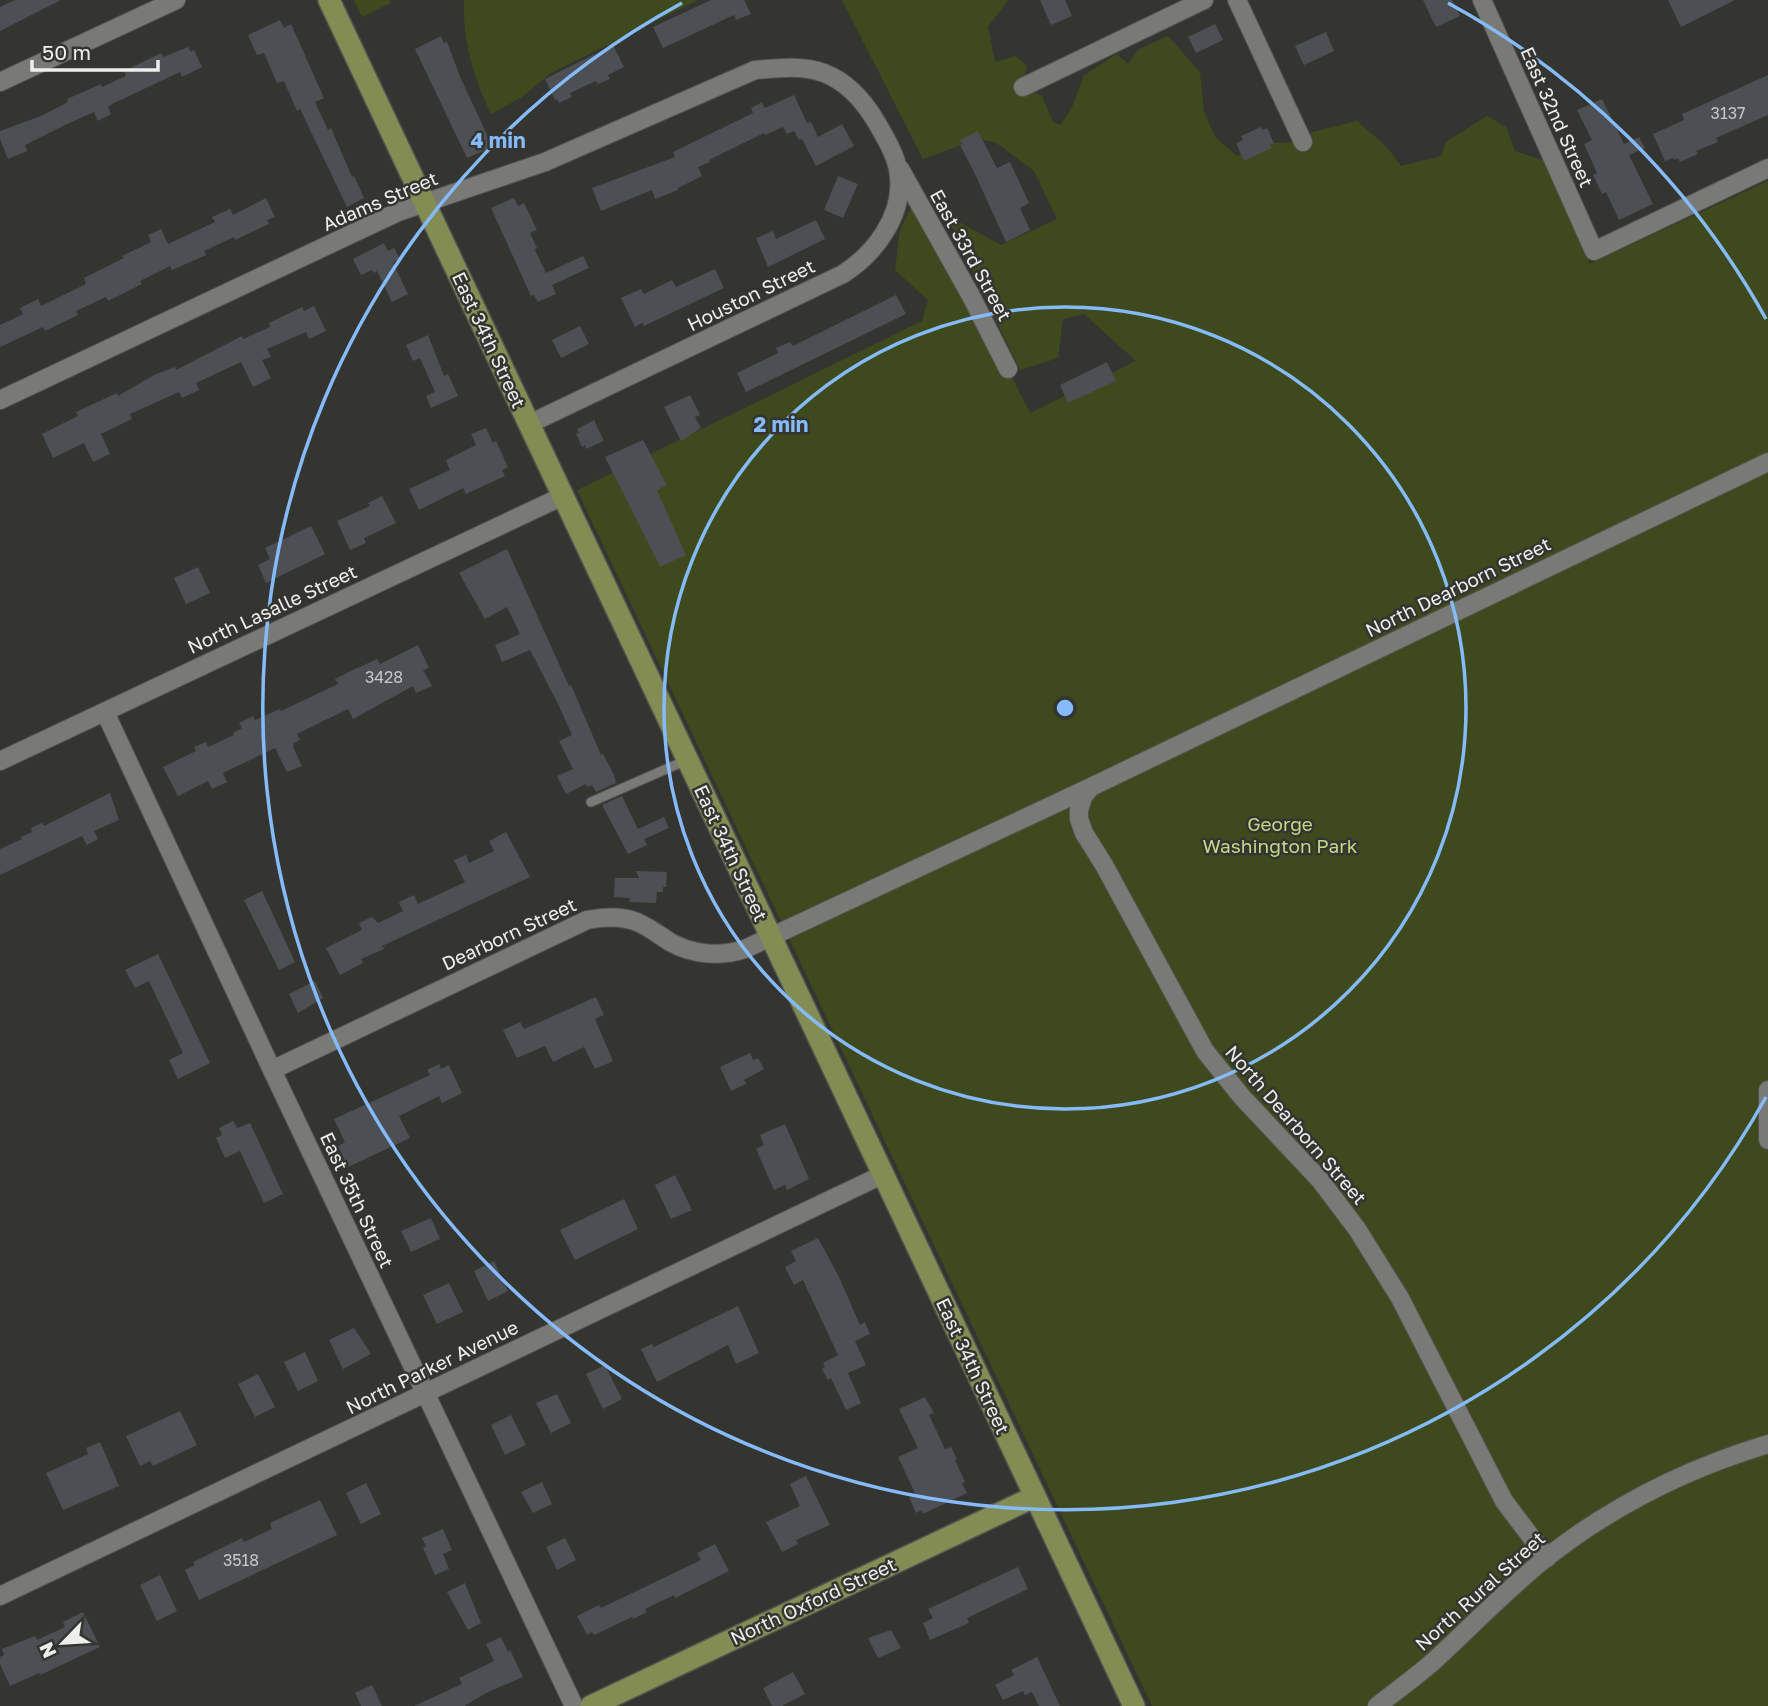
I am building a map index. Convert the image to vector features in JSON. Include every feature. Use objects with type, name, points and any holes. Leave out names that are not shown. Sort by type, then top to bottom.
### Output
[{"type":"main road","name":"East 34th Street","points":[[329,0],[1134,1706]]},
{"type":"main road","name":"North Oxford Street","points":[[591,1706],[1034,1497]]},
{"type":"street","points":[[0,82],[176,0]]},
{"type":"street","points":[[1023,87],[1204,0]]},
{"type":"street","points":[[1237,0],[1303,142]]},
{"type":"street","name":"East 32nd Street","points":[[1482,0],[1594,251],[1768,168]]},
{"type":"street","name":"Adams Street","points":[[0,400],[398,212],[545,163],[755,70],[788,67],[822,72],[845,84],[867,106],[883,135]]},
{"type":"street","name":"Houston Street","points":[[529,424],[824,284],[853,267],[873,250],[892,219],[900,179],[896,161],[883,135]]},
{"type":"street","name":"East 33rd Street","points":[[896,161],[1008,369]]},
{"type":"street","name":"North Dearborn Street","points":[[770,937],[1091,788],[1768,462]]},
{"type":"street","name":"North Lasalle Street","points":[[0,761],[563,496]]},
{"type":"street","name":"East 35th Street","points":[[104,712],[574,1706]]},
{"type":"street","name":"North Dearborn Street","points":[[1091,788],[1083,797],[1079,810],[1084,834],[1104,865],[1205,1051],[1242,1097],[1320,1180],[1357,1229],[1404,1306],[1504,1501],[1547,1558]]},
{"type":"street","name":"Dearborn Street","points":[[272,1070],[587,920],[629,919],[685,949],[708,954],[738,951],[770,937]]},
{"type":"street","points":[[1768,1090],[1768,1140]]},
{"type":"street","name":"North Parker Avenue","points":[[0,1596],[882,1175]]},
{"type":"street","name":"North Rural Street","points":[[1377,1706],[1433,1662],[1547,1558],[1610,1515],[1672,1480],[1768,1444]]},
{"type":"lane","points":[[591,802],[687,760]]},
{"type":"green space","points":[[354,0],[390,0],[391,3],[362,17]]},
{"type":"green space","points":[[464,0],[698,0],[551,73],[522,97],[491,114],[470,58]]},
{"type":"green space","name":"George Washington Park","points":[[842,0],[1008,0],[988,27],[995,62],[1016,56],[1027,66],[1023,87],[1042,96],[1053,122],[1061,125],[1073,105],[1084,75],[1117,54],[1128,64],[1139,49],[1168,36],[1200,72],[1204,111],[1215,137],[1237,156],[1271,143],[1303,142],[1312,132],[1357,121],[1386,146],[1401,166],[1441,156],[1446,142],[1487,116],[1506,127],[1515,151],[1545,161],[1590,264],[1768,181],[1768,1706],[1152,1706],[577,490],[922,321],[928,300],[895,270],[900,230],[917,196],[1030,413],[1136,361],[1084,314],[1063,319],[1058,358],[1020,370],[946,215],[1001,245],[1057,219],[1034,171],[995,142],[978,139],[923,159]]},
{"type":"building","points":[[15,0],[61,0],[0,31],[0,7]]},
{"type":"building","points":[[711,0],[744,0],[751,14],[736,20],[734,15],[663,48],[653,27]]},
{"type":"building","points":[[1040,0],[1065,0],[1072,16],[1051,25]]},
{"type":"building","points":[[1423,0],[1452,0],[1460,16],[1436,27]]},
{"type":"building","points":[[1668,0],[1735,0],[1681,27]]},
{"type":"building","points":[[280,20],[284,28],[291,24],[324,98],[315,102],[328,130],[331,128],[364,198],[347,207],[284,81],[277,83],[264,53],[257,55],[248,35]]},
{"type":"building","points":[[1215,24],[1223,40],[1196,53],[1188,37]]},
{"type":"building","points":[[1326,32],[1334,51],[1304,65],[1295,46]]},
{"type":"building","points":[[441,36],[444,43],[447,42],[493,147],[467,158],[415,49]]},
{"type":"building","points":[[613,45],[624,67],[608,75],[610,79],[598,84],[596,81],[570,93],[572,97],[559,103],[555,100],[545,79]]},
{"type":"building","points":[[188,47],[191,52],[194,50],[202,67],[182,77],[180,72],[112,104],[108,107],[111,114],[98,121],[94,112],[63,126],[25,145],[27,151],[8,159],[0,139],[0,131],[41,116],[68,102],[67,99],[101,84],[102,87],[126,76],[124,71],[161,53],[163,57]]},
{"type":"building","points":[[1768,75],[1768,115],[1716,138],[1718,142],[1696,151],[1698,154],[1680,162],[1678,158],[1665,161],[1653,134],[1684,120],[1682,114]]},
{"type":"building","points":[[794,95],[807,123],[811,122],[818,137],[842,124],[854,146],[816,166],[802,139],[799,140],[794,131],[787,134],[783,127],[765,135],[764,133],[709,160],[710,162],[698,167],[702,176],[678,190],[655,199],[652,190],[601,211],[592,188],[675,157],[673,152],[753,113],[751,108],[762,102],[765,108]]},
{"type":"building","points":[[1602,99],[1624,144],[1639,137],[1645,148],[1629,155],[1653,204],[1619,220],[1606,192],[1602,194],[1593,175],[1597,173],[1584,144],[1592,140],[1577,110]]},
{"type":"building","points":[[1261,127],[1263,130],[1267,128],[1274,143],[1270,145],[1272,148],[1244,161],[1236,143],[1243,140],[1241,136]]},
{"type":"building","points":[[978,131],[997,168],[1010,162],[1029,203],[1020,208],[1030,230],[1006,242],[960,145],[963,144],[960,140]]},
{"type":"building","points":[[838,176],[858,184],[843,218],[824,210]]},
{"type":"building","points":[[266,198],[275,217],[267,220],[269,224],[204,251],[206,255],[172,270],[170,266],[108,301],[106,297],[76,311],[78,315],[45,331],[43,327],[0,347],[0,325],[23,314],[20,308],[38,299],[41,306],[86,284],[84,278],[151,242],[148,235],[161,229],[168,244],[215,222],[212,217],[230,209],[233,215]]},
{"type":"building","points":[[514,198],[518,206],[524,203],[537,230],[530,233],[546,273],[583,256],[589,268],[552,285],[556,294],[538,302],[534,295],[531,296],[491,208]]},
{"type":"building","points":[[816,220],[825,239],[768,267],[756,238],[773,231],[776,239]]},
{"type":"building","points":[[384,243],[388,251],[394,248],[400,259],[393,263],[408,294],[392,302],[377,271],[374,273],[372,270],[361,275],[353,259]]},
{"type":"building","points":[[715,269],[724,288],[644,326],[642,323],[635,327],[621,298],[641,289],[644,294],[672,280],[676,287]]},
{"type":"building","points":[[896,295],[906,314],[746,392],[737,373],[778,353],[776,348],[790,342],[793,346]]},
{"type":"building","points":[[314,306],[326,331],[309,339],[306,332],[267,349],[271,357],[262,360],[271,378],[253,387],[241,362],[196,383],[199,390],[182,398],[179,392],[130,414],[132,419],[101,434],[110,454],[93,462],[84,443],[53,458],[42,434],[78,416],[76,412],[117,393],[118,396],[154,375],[175,367],[176,370],[242,336],[243,339],[270,327],[269,323],[302,307],[304,311]]},
{"type":"building","points":[[580,326],[589,344],[561,358],[552,340]]},
{"type":"building","points":[[428,335],[444,376],[448,374],[458,396],[431,408],[426,396],[435,392],[420,358],[413,361],[406,345]]},
{"type":"building","points":[[1107,362],[1116,381],[1068,403],[1060,385]]},
{"type":"building","points":[[690,395],[700,415],[695,417],[701,428],[681,441],[664,407]]},
{"type":"building","points":[[594,420],[604,441],[586,449],[585,445],[582,447],[576,434],[579,433],[577,429]]},
{"type":"building","points":[[486,428],[493,443],[496,441],[508,467],[502,470],[505,476],[466,494],[463,488],[419,510],[409,489],[450,470],[446,460],[476,445],[471,434]]},
{"type":"building","points":[[643,440],[667,485],[657,490],[686,555],[660,567],[605,457]]},
{"type":"building","points":[[382,496],[396,523],[364,538],[366,543],[350,550],[337,521],[370,506],[368,503]]},
{"type":"building","points":[[311,526],[325,554],[266,583],[258,565],[270,559],[265,548]]},
{"type":"building","points":[[507,549],[601,755],[603,754],[614,775],[616,783],[596,792],[592,785],[587,787],[586,784],[566,794],[557,776],[573,769],[559,741],[572,735],[558,704],[530,650],[502,662],[495,645],[520,634],[507,607],[485,619],[459,573]]},
{"type":"building","points":[[198,567],[210,593],[186,604],[174,578]]},
{"type":"building","points":[[418,645],[429,668],[423,670],[432,686],[416,693],[413,686],[353,719],[348,709],[297,734],[300,740],[294,743],[293,747],[302,766],[287,772],[275,748],[223,773],[227,782],[212,789],[208,781],[178,796],[163,767],[196,751],[194,747],[206,742],[208,747],[234,735],[233,733],[242,728],[239,723],[253,716],[255,720],[280,709],[281,711],[338,684],[335,679],[353,670],[377,659],[380,664]]},
{"type":"building","points":[[110,793],[119,820],[94,831],[98,839],[87,845],[82,836],[0,875],[0,849],[22,839],[21,837],[32,832],[31,828],[42,823],[44,826]]},
{"type":"building","points":[[622,796],[638,829],[664,817],[669,828],[644,839],[647,845],[628,854],[602,805]]},
{"type":"building","points":[[506,832],[530,877],[382,946],[384,949],[361,959],[363,963],[340,975],[326,948],[362,930],[359,923],[372,917],[378,923],[403,911],[399,903],[401,901],[414,895],[418,904],[465,882],[454,860],[466,855],[469,863],[494,851],[489,841]]},
{"type":"building","points":[[636,871],[667,872],[666,887],[663,887],[663,892],[657,892],[656,903],[629,902],[630,898],[614,897],[615,878],[639,878]]},
{"type":"building","points":[[262,891],[295,962],[279,970],[244,900]]},
{"type":"building","points":[[158,954],[210,1063],[178,1079],[169,1060],[183,1053],[149,981],[135,988],[125,970]]},
{"type":"building","points":[[315,981],[323,998],[298,1013],[289,994]]},
{"type":"building","points":[[596,997],[604,1015],[595,1019],[613,1061],[595,1069],[584,1047],[553,1062],[545,1046],[517,1058],[503,1030],[520,1022],[524,1029]]},
{"type":"building","points":[[750,1053],[753,1060],[758,1058],[764,1069],[744,1080],[746,1084],[731,1091],[720,1067]]},
{"type":"building","points":[[439,1064],[441,1069],[449,1065],[462,1093],[442,1103],[439,1096],[399,1116],[410,1138],[348,1167],[338,1146],[345,1142],[334,1119],[430,1075],[427,1070]]},
{"type":"building","points":[[233,1121],[237,1128],[250,1123],[283,1194],[264,1203],[240,1151],[225,1158],[216,1138],[222,1135],[219,1128]]},
{"type":"building","points":[[785,1124],[809,1179],[787,1190],[785,1185],[774,1190],[756,1149],[764,1145],[760,1135]]},
{"type":"building","points":[[675,1175],[692,1210],[671,1219],[655,1185]]},
{"type":"building","points":[[624,1199],[638,1229],[575,1260],[560,1230]]},
{"type":"building","points":[[431,1218],[440,1239],[411,1252],[401,1231]]},
{"type":"building","points":[[818,1238],[860,1325],[865,1322],[870,1334],[855,1341],[866,1365],[848,1373],[861,1403],[846,1410],[831,1378],[828,1380],[822,1369],[825,1367],[823,1363],[838,1355],[803,1280],[794,1285],[785,1267],[796,1261],[791,1251]]},
{"type":"building","points":[[494,1261],[508,1291],[488,1301],[474,1271]]},
{"type":"building","points":[[449,1283],[463,1312],[437,1324],[423,1295]]},
{"type":"building","points":[[738,1306],[759,1353],[736,1364],[728,1345],[657,1382],[641,1349],[652,1344],[654,1347]]},
{"type":"building","points":[[354,1328],[371,1354],[343,1369],[329,1340]]},
{"type":"building","points":[[305,1352],[318,1381],[298,1391],[284,1362]]},
{"type":"building","points":[[605,1365],[622,1399],[603,1409],[586,1374]]},
{"type":"building","points":[[258,1374],[275,1407],[255,1417],[238,1384]]},
{"type":"building","points":[[557,1394],[571,1423],[551,1433],[536,1403]]},
{"type":"building","points":[[925,1397],[934,1413],[929,1415],[945,1449],[951,1447],[957,1459],[955,1460],[967,1493],[923,1514],[921,1510],[916,1513],[909,1497],[915,1495],[914,1491],[898,1457],[918,1448],[899,1409]]},
{"type":"building","points":[[180,1411],[197,1445],[153,1466],[150,1461],[140,1466],[126,1436]]},
{"type":"building","points":[[511,1415],[526,1445],[505,1455],[491,1425]]},
{"type":"building","points":[[100,1442],[119,1486],[63,1510],[46,1473],[88,1454],[86,1448]]},
{"type":"building","points":[[806,1476],[830,1525],[796,1540],[798,1544],[782,1552],[766,1522],[800,1506],[790,1484]]},
{"type":"building","points":[[542,1482],[552,1504],[533,1513],[521,1492]]},
{"type":"building","points":[[366,1483],[381,1514],[361,1524],[346,1493]]},
{"type":"building","points":[[320,1500],[337,1535],[199,1600],[185,1570],[195,1565],[193,1562],[242,1538],[244,1542],[272,1529],[270,1523]]},
{"type":"building","points":[[443,1529],[452,1550],[443,1554],[449,1569],[435,1575],[423,1548],[426,1546],[422,1538]]},
{"type":"building","points":[[565,1538],[576,1560],[557,1570],[546,1547]]},
{"type":"building","points":[[715,1544],[729,1571],[675,1598],[674,1595],[645,1609],[647,1612],[633,1619],[632,1617],[594,1635],[592,1632],[587,1635],[577,1616],[599,1605],[601,1608],[701,1560],[697,1553]]},
{"type":"building","points":[[1018,1567],[1028,1589],[967,1618],[969,1623],[930,1640],[923,1623],[933,1618],[928,1609]]},
{"type":"building","points":[[160,1575],[177,1611],[157,1621],[140,1585]]},
{"type":"building","points":[[465,1583],[481,1623],[468,1630],[447,1592]]},
{"type":"building","points":[[83,1612],[100,1647],[10,1686],[0,1664],[0,1657],[4,1655],[2,1649],[35,1636],[37,1640],[65,1627],[63,1622]]},
{"type":"building","points":[[891,1630],[901,1648],[878,1658],[868,1638]]},
{"type":"building","points":[[501,1637],[523,1677],[464,1706],[414,1706],[462,1684],[459,1678],[494,1661],[486,1644]]},
{"type":"building","points":[[1037,1657],[1060,1706],[1039,1706],[1032,1692],[1025,1695],[1023,1691],[1003,1700],[995,1685],[1014,1675],[1011,1670]]},
{"type":"building","points":[[793,1672],[805,1694],[782,1706],[772,1706],[763,1688]]},
{"type":"building","points":[[372,1685],[382,1706],[361,1706],[355,1693]]}]
